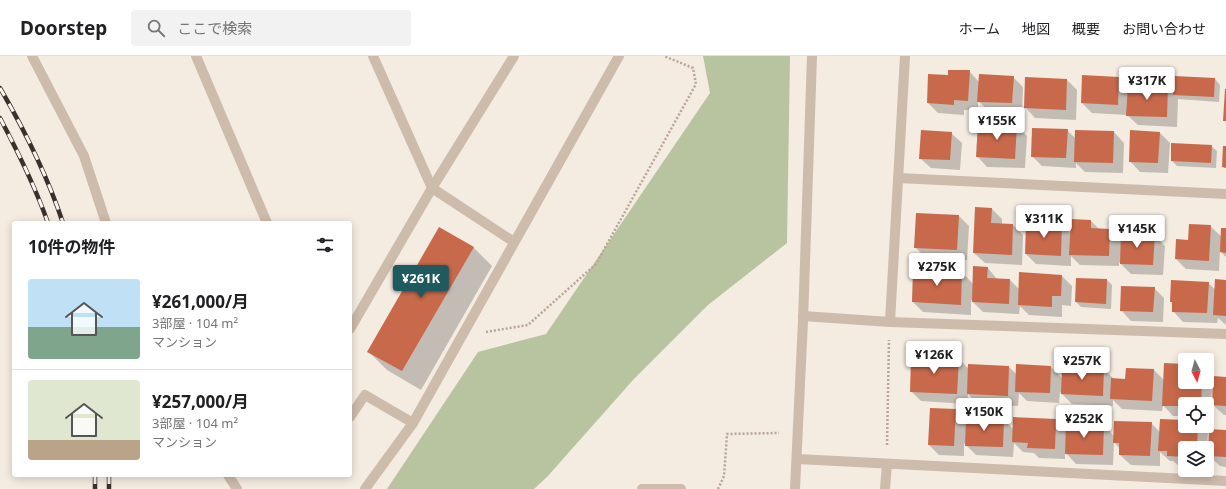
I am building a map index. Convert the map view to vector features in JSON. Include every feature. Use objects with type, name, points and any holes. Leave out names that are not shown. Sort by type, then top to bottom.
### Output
[{"type":"street","points":[[32,56],[84,156],[105,221]]},
{"type":"street","points":[[196,56],[266,221]]},
{"type":"street","points":[[373,56],[432,188],[514,242]]},
{"type":"street","points":[[352,326],[432,188],[514,56]]},
{"type":"street","points":[[365,489],[413,423],[618,56]]},
{"type":"street","points":[[795,489],[803,316],[812,56]]},
{"type":"street","points":[[890,322],[905,56]]},
{"type":"street","points":[[898,178],[1226,194]]},
{"type":"street","points":[[803,316],[890,322],[1226,334]]},
{"type":"street","points":[[352,414],[365,395],[413,423]]},
{"type":"street","points":[[797,459],[1226,481]]},
{"type":"street","points":[[885,489],[887,464]]},
{"type":"street","points":[[229,477],[237,489]]},
{"type":"street","points":[[642,489],[681,489]]},
{"type":"path","points":[[462,335],[528,325],[596,264],[696,84],[693,68],[664,56]]},
{"type":"path","points":[[887,464],[890,322]]},
{"type":"path","points":[[718,489],[724,476],[727,434],[798,433]]},
{"type":"green space","points":[[703,56],[790,56],[787,243],[708,305],[633,380],[547,477],[534,489],[387,489],[478,352],[546,334],[710,93]]},
{"type":"building","points":[[948,70],[970,70],[968,101],[954,100],[954,105],[927,103],[928,74],[948,75]]},
{"type":"building","points":[[979,74],[1014,76],[1012,103],[977,102]]},
{"type":"building","points":[[1082,75],[1119,77],[1118,105],[1081,103]]},
{"type":"building","points":[[1174,76],[1215,78],[1214,97],[1173,95]]},
{"type":"building","points":[[1025,77],[1067,79],[1066,110],[1024,108]]},
{"type":"building","points":[[1128,84],[1168,86],[1167,117],[1126,116]]},
{"type":"building","points":[[1225,89],[1226,121],[1223,121]]},
{"type":"building","points":[[978,123],[1017,124],[1015,159],[976,157]]},
{"type":"building","points":[[1032,128],[1068,129],[1066,158],[1031,157]]},
{"type":"building","points":[[921,130],[952,132],[950,160],[919,159]]},
{"type":"building","points":[[1075,130],[1114,131],[1113,163],[1074,162]]},
{"type":"building","points":[[1130,130],[1160,132],[1158,163],[1129,162]]},
{"type":"building","points":[[1171,143],[1212,145],[1211,163],[1171,161]]},
{"type":"building","points":[[1223,146],[1226,146],[1226,168],[1222,167]]},
{"type":"building","points":[[975,207],[992,208],[991,223],[1013,224],[1012,255],[973,253]]},
{"type":"building","points":[[916,213],[959,215],[957,250],[914,248]]},
{"type":"building","points":[[1071,219],[1091,220],[1091,228],[1110,229],[1109,256],[1069,255]]},
{"type":"building","points":[[1026,222],[1062,223],[1061,256],[1025,254]]},
{"type":"building","points":[[1189,224],[1211,225],[1209,261],[1175,259],[1176,239],[1188,240]]},
{"type":"building","points":[[439,227],[474,247],[402,371],[367,352]]},
{"type":"building","points":[[1221,228],[1226,228],[1226,253],[1220,252]]},
{"type":"building","points":[[1121,233],[1155,234],[1153,265],[1120,264]]},
{"type":"building","points":[[973,266],[988,267],[987,278],[1010,279],[1009,304],[972,302]]},
{"type":"building","points":[[913,269],[962,271],[961,305],[912,302]]},
{"type":"building","points":[[1019,272],[1062,275],[1061,296],[1052,296],[1052,307],[1018,305]]},
{"type":"building","points":[[1076,278],[1107,279],[1106,304],[1075,302]]},
{"type":"building","points":[[1215,279],[1226,280],[1226,316],[1213,315]]},
{"type":"building","points":[[1171,280],[1209,282],[1207,313],[1172,312],[1172,302],[1170,302]]},
{"type":"building","points":[[1121,286],[1155,287],[1153,312],[1120,311]]},
{"type":"building","points":[[911,356],[959,358],[957,394],[910,392]]},
{"type":"building","points":[[1164,363],[1178,364],[1178,389],[1202,389],[1201,397],[1178,397],[1178,406],[1162,406]]},
{"type":"building","points":[[968,364],[1009,366],[1008,396],[967,394]]},
{"type":"building","points":[[1016,364],[1051,366],[1050,393],[1015,392]]},
{"type":"building","points":[[1062,366],[1104,368],[1103,396],[1061,394]]},
{"type":"building","points":[[1126,368],[1154,369],[1152,401],[1110,399],[1111,378],[1125,379]]},
{"type":"building","points":[[1214,376],[1226,377],[1226,406],[1214,405],[1214,397],[1212,397]]},
{"type":"building","points":[[930,408],[956,409],[954,446],[928,445]]},
{"type":"building","points":[[966,417],[1004,419],[1003,447],[965,446]]},
{"type":"building","points":[[1013,417],[1056,419],[1055,449],[1027,448],[1028,443],[1012,442]]},
{"type":"building","points":[[1160,419],[1178,420],[1178,433],[1198,433],[1197,441],[1178,441],[1178,457],[1167,456],[1167,451],[1158,451]]},
{"type":"building","points":[[1114,421],[1152,422],[1150,456],[1119,455],[1119,443],[1113,443]]},
{"type":"building","points":[[1066,422],[1104,424],[1103,455],[1065,454]]},
{"type":"building","points":[[1214,429],[1226,430],[1226,457],[1214,456],[1214,441],[1209,441],[1209,433],[1214,433]]},
{"type":"railway","points":[[0,88],[35,154],[62,221]]},
{"type":"railway","points":[[0,118],[26,169],[47,221]]},
{"type":"railway","points":[[95,477],[95,489]]},
{"type":"railway","points":[[109,477],[109,489]]}]
